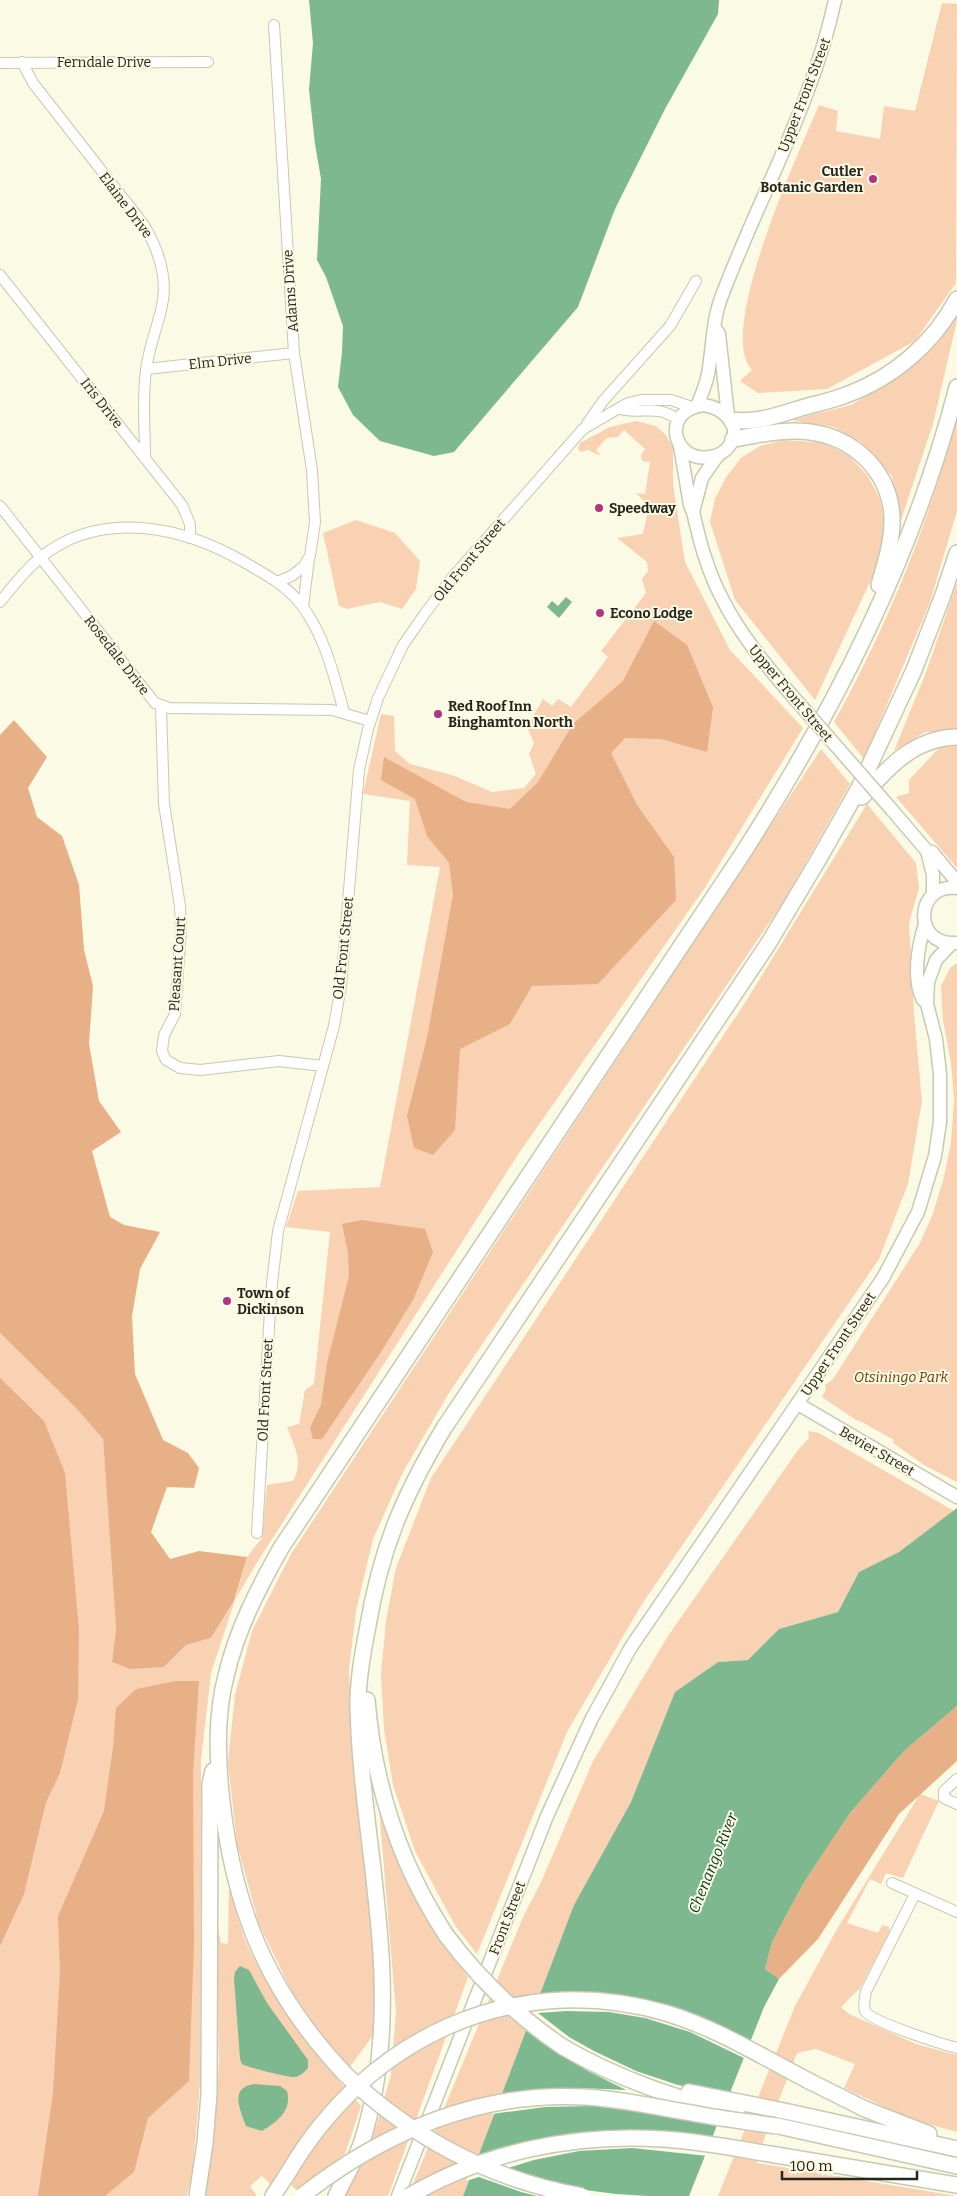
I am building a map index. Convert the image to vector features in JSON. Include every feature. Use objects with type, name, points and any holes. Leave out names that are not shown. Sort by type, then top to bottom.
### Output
[{"type":"highway","points":[[729,418],[744,422],[768,419],[846,395],[866,386],[905,363],[928,341],[957,300]]},
{"type":"highway","points":[[197,2196],[208,2102],[210,1784],[218,1744],[222,1696],[231,1657],[248,1610],[281,1548],[756,832],[820,725],[864,637],[903,550],[928,485],[957,387]]},
{"type":"highway","points":[[733,439],[784,431],[820,433],[834,436],[856,449],[874,469],[884,484],[890,502],[892,518],[891,541],[864,637]]},
{"type":"highway","points":[[336,2196],[358,2151],[364,2133],[375,2084],[383,2026],[381,1950],[358,1720],[359,1676],[370,1611],[381,1563],[398,1516],[411,1487],[440,1435],[768,944],[841,821],[859,788],[914,670],[944,595],[957,553]]},
{"type":"highway","points":[[841,821],[898,759],[923,744],[957,737]]},
{"type":"highway","points":[[370,1611],[366,1693],[371,1742],[377,1775],[390,1822],[423,1898],[446,1935],[472,1969],[527,2021],[563,2047],[596,2066],[647,2088],[780,2127]]},
{"type":"highway","points":[[218,1744],[226,1840],[235,1881],[248,1921],[267,1966],[292,2009],[312,2036],[344,2073],[391,2114],[450,2151],[516,2180],[582,2196]]},
{"type":"highway","points":[[273,2196],[306,2145],[335,2107],[361,2081],[388,2060],[422,2038],[455,2023],[523,2004],[570,2000],[602,2001],[660,2012],[716,2032],[807,2080],[882,2116],[957,2142]]},
{"type":"highway","points":[[563,2047],[680,2090],[957,2149]]},
{"type":"highway","points":[[302,2196],[359,2155],[407,2131],[456,2112],[520,2100],[571,2097],[602,2098],[780,2127],[957,2166]]},
{"type":"highway","points":[[409,2196],[454,2174],[513,2153],[552,2144],[623,2138],[670,2139],[957,2185]]},
{"type":"main road","name":"Upper Front Street","points":[[835,0],[828,35],[806,98],[722,293],[717,310],[716,328],[712,335],[708,376],[695,406],[678,420],[675,433],[680,446],[690,505],[706,561],[734,619],[761,659],[927,851],[933,875],[933,894],[925,908],[925,924],[919,948],[918,971],[922,999],[927,1004]]},
{"type":"main road","name":"Upper Front Street","points":[[693,512],[702,478],[718,455],[727,449],[733,439],[733,426],[729,418],[719,334],[716,328]]},
{"type":"main road","points":[[695,406],[714,406],[729,418]]},
{"type":"main road","points":[[680,446],[688,453],[697,456],[718,455]]},
{"type":"main road","name":"Upper Front Street","points":[[927,851],[932,852],[957,882]]},
{"type":"main road","points":[[933,894],[943,889],[957,888]]},
{"type":"main road","name":"Upper Front Street","points":[[925,924],[929,933],[936,939],[954,943]]},
{"type":"main road","name":"Upper Front Street","points":[[631,1647],[883,1278],[906,1237],[923,1198],[935,1156],[940,1122],[939,1058],[927,1004],[928,982],[932,967],[940,953],[954,943]]},
{"type":"main road","name":"Bevier Street","points":[[798,1404],[957,1498]]},
{"type":"main road","name":"Front Street","points":[[398,2196],[547,1816],[592,1718],[631,1647]]},
{"type":"street","name":"Adams Drive","points":[[274,25],[294,353],[315,500],[315,522],[303,607]]},
{"type":"street","name":"Ferndale Drive","points":[[0,62],[208,62]]},
{"type":"street","name":"Elaine Drive","points":[[22,62],[33,83],[144,225],[157,251],[163,285],[162,306],[151,340],[146,370],[144,388],[145,458]]},
{"type":"street","name":"Iris Drive","points":[[0,275],[186,512],[190,524],[190,538]]},
{"type":"street","name":"Old Front Street","points":[[257,1533],[271,1293],[278,1231],[323,1066],[341,986],[359,770],[370,722],[378,698],[403,645],[426,612],[458,572],[583,430],[603,401],[673,321],[696,281]]},
{"type":"street","name":"Elm Drive","points":[[146,370],[294,353]]},
{"type":"street","name":"Old Front Street","points":[[583,430],[593,422],[621,409],[628,403],[652,399],[671,400],[695,406]]},
{"type":"street","name":"Old Front Street","points":[[621,409],[630,412],[644,409],[656,410],[667,413],[678,420]]},
{"type":"street","name":"Rosedale Drive","points":[[0,506],[155,703],[161,707],[332,710],[344,712],[370,722]]},
{"type":"street","points":[[0,602],[21,576],[40,558],[69,541],[110,529],[135,528],[163,530],[190,538],[233,556],[278,582],[292,593],[303,607],[328,654],[344,712]]},
{"type":"street","points":[[278,582],[298,571],[310,556]]},
{"type":"street","name":"Pleasant Court","points":[[161,707],[164,804],[180,906],[181,928],[175,1014],[164,1035],[162,1051],[166,1060],[180,1068],[200,1070],[279,1061],[323,1066]]},
{"type":"street","points":[[953,1782],[944,1791],[944,1798],[957,1804]]},
{"type":"street","points":[[892,1883],[957,1912]]},
{"type":"street","points":[[915,1894],[866,1991],[865,2011],[871,2016],[910,2033],[957,2048]]},
{"type":"green space","name":"Cutler Botanic Garden","points":[[942,3],[957,4],[956,283],[915,341],[827,389],[758,393],[740,381],[752,370],[743,350],[744,319],[752,281],[764,240],[819,105],[838,111],[836,131],[880,139],[884,106],[915,111]]},
{"type":"green space","points":[[957,312],[957,320],[933,424],[900,523],[892,476],[861,442],[833,427],[791,420],[851,405],[898,377],[937,343]]},
{"type":"green space","points":[[957,414],[957,511],[930,602],[864,759],[834,722],[872,649],[906,572],[934,493]]},
{"type":"green space","points":[[636,421],[656,426],[666,435],[673,448],[673,484],[685,562],[730,650],[803,728],[704,889],[519,1153],[256,1564],[235,1600],[247,1557],[262,1538],[267,1485],[293,1481],[296,1474],[298,1467],[297,1454],[287,1427],[299,1424],[305,1390],[314,1384],[330,1232],[286,1227],[298,1191],[380,1187],[440,867],[407,865],[410,801],[363,794],[381,714],[394,716],[395,751],[410,764],[452,775],[492,792],[524,788],[536,774],[529,754],[534,743],[527,727],[543,699],[552,706],[558,699],[571,707],[608,657],[601,651],[646,593],[642,579],[648,571],[647,562],[617,538],[643,534],[647,512],[644,503],[636,493],[645,494],[650,462],[642,461],[641,455],[645,449],[624,430],[618,437],[607,438],[596,450],[601,456],[588,450],[580,452],[578,448],[580,443],[610,427]]},
{"type":"green space","points":[[784,440],[824,443],[849,456],[868,476],[880,499],[885,528],[876,569],[815,700],[735,600],[710,522],[715,499],[726,477],[741,458],[760,446]]},
{"type":"green space","points":[[356,520],[395,533],[420,561],[416,589],[402,609],[380,602],[347,609],[339,606],[323,533]]},
{"type":"green space","points":[[957,583],[957,731],[925,732],[894,751],[925,675]]},
{"type":"green space","points":[[957,746],[957,868],[896,797],[909,793],[909,780],[940,747]]},
{"type":"green space","points":[[821,749],[850,784],[784,901],[449,1393],[403,1472],[373,1539],[356,1611],[349,1669],[351,1716],[376,1982],[375,2033],[349,2068],[325,2040],[293,1994],[259,1924],[237,1844],[228,1762],[235,1695],[252,1631],[291,1554]]},
{"type":"green space","points":[[867,804],[916,863],[919,888],[909,923],[914,1014],[922,1101],[908,1184],[879,1259],[642,1604],[567,1732],[477,1954],[456,1927],[415,1851],[393,1785],[384,1729],[381,1674],[386,1621],[396,1568],[431,1478],[748,998]]},
{"type":"green space","name":"Otsiningo Park","points":[[957,963],[957,1482],[924,1465],[893,1443],[894,1440],[856,1420],[822,1397],[826,1389],[825,1385],[833,1379],[920,1243],[932,1216],[943,1181],[951,1143],[954,1100],[951,1063],[943,1020],[941,986],[950,968]]},
{"type":"green space","points":[[0,1333],[77,1409],[103,1439],[116,1629],[112,1661],[164,1667],[186,1645],[211,1638],[235,1600],[211,1673],[201,1760],[200,2083],[193,2168],[187,2196],[0,2196]]},
{"type":"green space","points":[[808,1431],[819,1433],[954,1511],[899,1552],[859,1572],[838,1612],[779,1629],[748,1660],[718,1662],[675,1692],[631,1802],[574,1906],[463,2196],[408,2196],[523,1917],[542,1880],[593,1761],[668,1636],[798,1450],[809,1438]]},
{"type":"green space","points":[[920,1794],[939,1801],[903,1878],[886,1873],[881,1884],[870,1879],[847,1923],[878,1933],[882,1925],[889,1927],[890,1931],[860,1988],[841,2007],[849,2014],[916,2044],[957,2055],[957,2132],[911,2119],[844,2088],[855,2064],[816,2049],[797,2053],[761,2147],[757,2163],[957,2196],[718,2196],[795,2006],[837,1929]]},
{"type":"green space","points":[[379,1808],[402,1869],[440,1939],[468,1977],[388,2196],[345,2196],[377,2124],[391,2075],[396,2012]]},
{"type":"green space","points":[[229,1888],[247,1945],[262,1974],[287,2014],[315,2052],[361,2106],[345,2154],[298,2190],[291,2185],[296,2177],[282,2169],[271,2185],[262,2176],[250,2186],[257,2196],[205,2196],[214,2141],[219,2063],[216,1919],[221,1943],[228,1944]]},
{"type":"shaded area","points":[[654,621],[687,645],[713,707],[707,752],[661,739],[625,738],[611,753],[637,805],[674,857],[676,900],[598,984],[532,986],[510,1024],[460,1049],[455,1130],[433,1155],[414,1148],[407,1116],[427,1038],[453,895],[449,863],[427,836],[415,799],[381,780],[384,757],[466,802],[510,809],[538,782],[573,724],[623,681]]},
{"type":"shaded area","points":[[14,720],[47,757],[28,788],[37,817],[62,836],[79,885],[84,950],[93,986],[89,1044],[99,1101],[121,1132],[92,1151],[110,1217],[124,1225],[160,1232],[140,1269],[132,1316],[135,1374],[163,1440],[188,1453],[199,1468],[194,1488],[167,1487],[151,1532],[170,1559],[199,1551],[247,1557],[234,1601],[211,1638],[186,1645],[164,1667],[130,1669],[112,1662],[116,1629],[103,1439],[77,1409],[0,1333],[0,735]]},
{"type":"shaded area","points":[[362,1220],[425,1229],[433,1252],[413,1300],[381,1352],[322,1439],[313,1439],[310,1428],[321,1405],[327,1363],[349,1276],[348,1253],[342,1224]]},
{"type":"shaded area","points":[[0,1378],[44,1421],[65,1473],[79,1630],[78,1699],[60,1773],[46,1802],[24,1894],[0,1946]]},
{"type":"shaded area","points":[[176,1681],[199,1681],[193,1774],[194,1943],[189,2081],[148,2118],[134,2172],[105,2196],[38,2196],[53,2093],[60,1971],[58,1916],[104,1811],[113,1747],[116,1708],[136,1689]]},
{"type":"shaded area","points":[[957,1706],[957,1761],[899,1814],[818,1939],[779,1979],[765,1969],[772,1942],[803,1884],[850,1813],[904,1751]]},
{"type":"water","points":[[309,0],[719,0],[718,14],[665,109],[615,209],[578,307],[454,452],[434,456],[380,441],[353,415],[338,387],[343,326],[326,277],[317,260],[321,179],[309,90],[313,43]]},
{"type":"water","points":[[566,597],[572,602],[559,618],[547,607],[552,601],[558,606]]},
{"type":"water","name":"Chenango River","points":[[957,1508],[957,1706],[904,1751],[850,1813],[803,1884],[772,1942],[765,1969],[779,1979],[764,2007],[689,2196],[463,2196],[574,1905],[631,1802],[675,1692],[718,1662],[748,1660],[779,1629],[838,1612],[859,1572],[899,1552]]},
{"type":"water","points":[[240,1966],[249,1970],[267,2003],[308,2060],[308,2068],[299,2076],[284,2076],[242,2064],[240,2059],[234,1978],[235,1972]]},
{"type":"water","points":[[254,2084],[280,2086],[287,2091],[286,2110],[278,2119],[262,2131],[246,2126],[239,2106],[238,2100],[241,2090],[246,2086]]},
{"type":"pier","points":[[537,1996],[625,1998],[652,2003],[692,2015],[752,2043],[746,2059],[690,2032],[645,2018],[609,2012],[566,2011],[538,2013],[569,2037],[636,2071],[678,2085],[731,2096],[719,2127],[655,2114],[594,2106],[545,2107],[492,2114],[499,2094],[528,2090],[581,2088],[626,2090],[586,2070],[542,2043],[524,2029]]},
{"type":"pier","points":[[714,2139],[708,2156],[632,2148],[579,2151],[534,2160],[505,2169],[562,2187],[648,2196],[537,2196],[479,2177],[466,2181],[476,2156],[514,2147]]},
{"type":"place","name":"Cutler Botanic Garden","points":[[873,179]]},
{"type":"place","name":"Speedway","points":[[599,508]]},
{"type":"place","name":"Econo Lodge","points":[[600,613]]},
{"type":"place","name":"Red Roof Inn Binghamton North","points":[[438,714]]},
{"type":"place","name":"Town of Dickinson","points":[[227,1301]]}]
